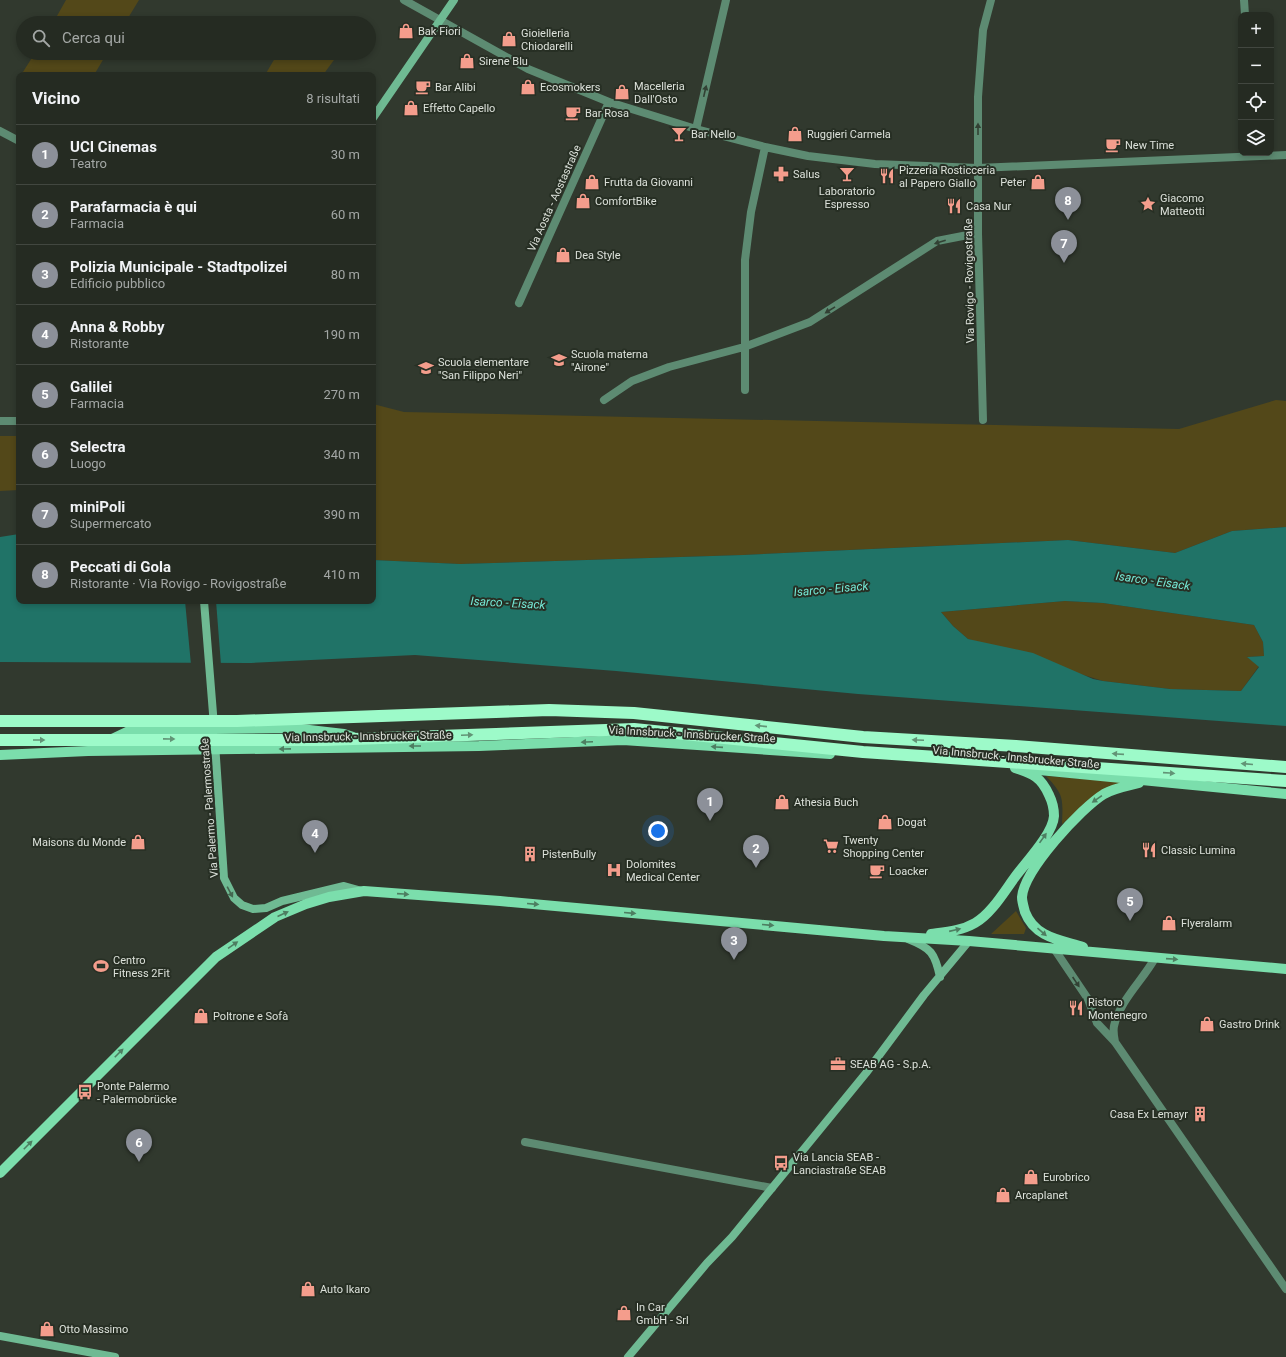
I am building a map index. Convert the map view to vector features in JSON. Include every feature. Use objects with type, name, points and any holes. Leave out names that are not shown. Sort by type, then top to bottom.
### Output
[{"type":"highway","points":[[0,721],[237,721],[549,710],[626,712],[863,737],[1016,746],[1286,767]]},
{"type":"highway","points":[[0,740],[325,740],[634,729],[863,752],[1286,781]]},
{"type":"main road","points":[[376,114],[454,0]]},
{"type":"main road","name":"Via Palermo - Palermostraße","points":[[204,604],[216,729],[220,826],[224,878],[234,898],[242,905],[253,909],[266,908],[289,899],[344,886],[364,892]]},
{"type":"main road","points":[[88,751],[131,730],[198,729],[292,728],[344,734],[375,747]]},
{"type":"main road","name":"Via Innsbruck - Innsbrucker Straße","points":[[0,756],[88,751],[479,746],[623,740],[1015,768],[1286,794]]},
{"type":"main road","points":[[903,937],[951,932],[976,922],[997,900],[1046,835],[1054,816],[1052,802],[1044,783],[1032,774],[1015,768]]},
{"type":"main road","points":[[1105,953],[1060,942],[1047,937],[1034,925],[1025,913],[1022,897],[1033,871],[1072,819],[1104,794],[1146,781]]},
{"type":"main road","points":[[0,1173],[216,957],[275,917],[306,904],[329,897],[364,892],[903,937],[969,941],[1055,950],[1286,969]]},
{"type":"main road","points":[[903,937],[921,944],[931,951],[936,960],[940,977]]},
{"type":"main road","points":[[628,1357],[707,1263],[719,1253],[866,1073],[969,941]]},
{"type":"main road","points":[[0,1336],[114,1357]]},
{"type":"street","points":[[404,0],[528,69],[609,102],[696,129],[765,147],[808,156],[875,164],[978,168],[1196,160],[1240,156]]},
{"type":"street","points":[[696,129],[726,0]]},
{"type":"street","name":"Via Rovigo - Rovigostraße","points":[[983,420],[978,234],[978,97],[983,30],[991,0]]},
{"type":"street","points":[[1244,0],[1245,12]]},
{"type":"street","name":"Via Aosta - Aostastraße","points":[[519,303],[609,102]]},
{"type":"street","points":[[0,131],[16,139]]},
{"type":"street","points":[[745,390],[745,260],[751,212],[765,147]]},
{"type":"street","points":[[1274,155],[1286,155]]},
{"type":"street","points":[[604,400],[632,381],[654,373],[744,347],[810,322],[937,241],[978,234]]},
{"type":"street","points":[[0,421],[16,421]]},
{"type":"street","points":[[1055,950],[1088,999],[1097,1023],[1114,1042],[1286,1289]]},
{"type":"street","points":[[1114,1042],[1114,1027],[1122,1006],[1147,973],[1155,958]]},
{"type":"street","points":[[525,1142],[772,1188]]},
{"type":"shaded area","points":[[66,0],[139,0],[129,16],[57,16]]},
{"type":"shaded area","points":[[31,60],[103,60],[96,72],[23,72]]},
{"type":"shaded area","points":[[274,60],[334,60],[325,72],[267,72]]},
{"type":"shaded area","points":[[1276,400],[1286,401],[1286,527],[1232,531],[1175,553],[1068,540],[743,555],[460,564],[376,560],[376,405],[404,412],[1179,429]]},
{"type":"shaded area","points":[[0,436],[16,436],[16,490],[0,491]]},
{"type":"shaded area","points":[[1065,601],[1103,603],[1254,625],[1263,642],[1264,656],[1247,657],[1259,666],[1241,691],[1170,689],[1103,681],[968,639],[953,626],[941,612]]},
{"type":"shaded area","points":[[1046,776],[1124,782],[1096,796],[1062,824],[1061,797]]},
{"type":"shaded area","points":[[1016,911],[1026,928],[1024,934],[991,934]]},
{"type":"water","name":"Isarco - Eisack","points":[[1286,527],[1286,726],[858,694],[616,671],[415,655],[251,663],[0,662],[0,537],[16,534],[16,604],[376,604],[376,560],[460,564],[743,555],[1068,540],[1175,553],[1232,531]],"holes":[[[1065,601],[1103,603],[1254,625],[1263,642],[1264,656],[1247,657],[1259,667],[1241,691],[1170,689],[1093,679],[1033,653],[968,639],[953,626],[941,612]]]},
{"type":"pier","points":[[185,604],[216,604],[221,665],[191,665]]},
{"type":"place","name":"Bak Fiori","points":[[406,31]]},
{"type":"place","name":"Gioielleria Chiodarelli","points":[[509,39]]},
{"type":"place","name":"Sirene Blu","points":[[467,61]]},
{"type":"place","name":"Bar Alibi","points":[[423,87]]},
{"type":"place","name":"Ecosmokers","points":[[528,87]]},
{"type":"place","name":"Macelleria Dall'Osto","points":[[622,92]]},
{"type":"place","name":"Effetto Capello","points":[[411,108]]},
{"type":"place","name":"Bar Rosa","points":[[573,113]]},
{"type":"place","name":"Bar Nello","points":[[679,134]]},
{"type":"place","name":"Ruggieri Carmela","points":[[795,134]]},
{"type":"place","name":"New Time","points":[[1113,145]]},
{"type":"place","name":"Salus","points":[[781,174]]},
{"type":"place","name":"Laboratorio Espresso","points":[[847,174]]},
{"type":"place","name":"Pizzeria Rosticceria al Papero Giallo","points":[[887,176]]},
{"type":"place","name":"Frutta da Giovanni","points":[[592,182]]},
{"type":"place","name":"Peter","points":[[1038,182]]},
{"type":"place","name":"ComfortBike","points":[[583,201]]},
{"type":"place","name":"Giacomo Matteotti","points":[[1148,204]]},
{"type":"place","name":"Casa Nur","points":[[954,206]]},
{"type":"place","name":"Peccati di Gola","points":[[1068,220]]},
{"type":"place","name":"Dea Style","points":[[563,255]]},
{"type":"place","name":"miniPoli","points":[[1064,263]]},
{"type":"place","name":"Scuola materna \"Airone\"","points":[[559,360]]},
{"type":"place","name":"Scuola elementare \"San Filippo Neri\"","points":[[426,368]]},
{"type":"place","name":"Athesia Buch","points":[[782,802]]},
{"type":"place","name":"UCI Cinemas","points":[[710,821]]},
{"type":"place","name":"Dogat","points":[[885,822]]},
{"type":"place","name":"Maisons du Monde","points":[[138,842]]},
{"type":"place","name":"Twenty Shopping Center","points":[[831,846]]},
{"type":"place","name":"Classic Lumina","points":[[1149,850]]},
{"type":"place","name":"Anna & Robby","points":[[315,853]]},
{"type":"place","name":"PistenBully","points":[[530,854]]},
{"type":"place","name":"Parafarmacia è qui","points":[[756,868]]},
{"type":"place","name":"Dolomites Medical Center","points":[[614,870]]},
{"type":"place","name":"Loacker","points":[[877,871]]},
{"type":"place","name":"Galilei","points":[[1130,921]]},
{"type":"place","name":"Flyeralarm","points":[[1169,923]]},
{"type":"place","name":"Polizia Municipale - Stadtpolizei","points":[[734,960]]},
{"type":"place","name":"Centro Fitness 2Fit","points":[[101,966]]},
{"type":"place","name":"Ristoro Montenegro","points":[[1076,1008]]},
{"type":"place","name":"Poltrone e Sofà","points":[[201,1016]]},
{"type":"place","name":"Gastro Drink","points":[[1207,1024]]},
{"type":"place","name":"SEAB AG - S.p.A.","points":[[838,1064]]},
{"type":"place","name":"Ponte Palermo - Palermobrücke","points":[[85,1092]]},
{"type":"place","name":"Casa Ex Lemayr","points":[[1200,1114]]},
{"type":"place","name":"Selectra","points":[[139,1162]]},
{"type":"place","name":"Via Lancia SEAB - Lanciastraße SEAB","points":[[781,1163]]},
{"type":"place","name":"Eurobrico","points":[[1031,1177]]},
{"type":"place","name":"Arcaplanet","points":[[1003,1195]]},
{"type":"place","name":"Auto Ikaro","points":[[308,1289]]},
{"type":"place","name":"In Car GmbH - Srl","points":[[624,1313]]},
{"type":"place","name":"Otto Massimo","points":[[47,1329]]}]
